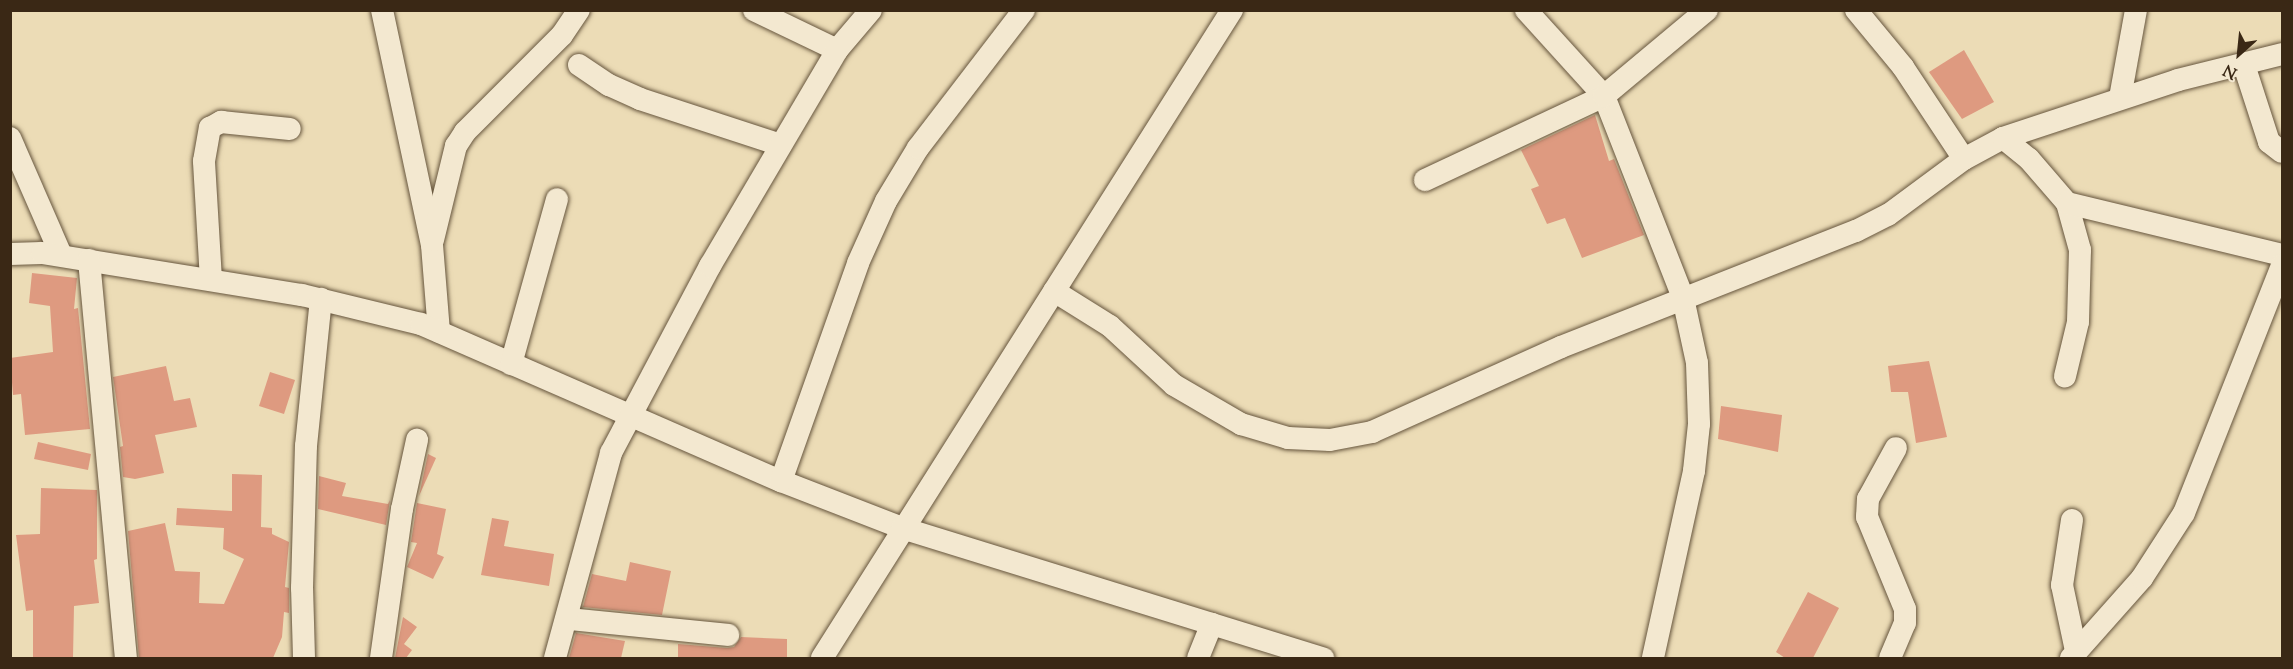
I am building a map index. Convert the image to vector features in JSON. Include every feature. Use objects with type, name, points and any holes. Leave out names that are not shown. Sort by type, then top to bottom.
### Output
[{"type":"street","points":[[382,10],[432,245],[439,332]]},
{"type":"street","points":[[432,245],[456,147],[465,132],[562,35],[579,10]]},
{"type":"street","points":[[754,10],[837,50]]},
{"type":"street","points":[[555,658],[569,619],[598,495],[611,453],[710,266],[781,145],[837,50],[871,10]]},
{"type":"street","points":[[781,481],[858,263],[886,201],[918,148],[1024,10]]},
{"type":"street","points":[[822,658],[902,528],[1232,10]]},
{"type":"street","points":[[1526,10],[1604,96],[1683,298],[1697,363],[1699,424],[1694,471],[1653,658]]},
{"type":"street","points":[[1425,180],[1481,157],[1604,96],[1707,10]]},
{"type":"street","points":[[1856,10],[1903,67],[1964,159]]},
{"type":"street","points":[[2120,98],[2136,10]]},
{"type":"street","points":[[1054,291],[1110,326],[1174,385],[1202,405],[1241,424],[1287,438],[1330,440],[1372,432],[1561,347],[1867,225],[1888,214],[1964,159],[2003,138],[2120,98],[2283,54]]},
{"type":"street","points":[[579,65],[609,86],[640,99],[781,145]]},
{"type":"street","points":[[2244,65],[2269,142],[2283,152]]},
{"type":"street","points":[[212,280],[204,161],[210,128],[220,122],[290,129]]},
{"type":"street","points":[[10,138],[61,255]]},
{"type":"street","points":[[2003,138],[2029,159],[2067,203],[2080,250],[2081,287],[2065,376]]},
{"type":"street","points":[[511,364],[557,199]]},
{"type":"street","points":[[2067,203],[2283,255]]},
{"type":"street","points":[[10,254],[61,255],[367,308],[439,332],[781,481],[902,528],[1323,658]]},
{"type":"street","points":[[89,260],[126,658]]},
{"type":"street","points":[[2074,655],[2142,578],[2184,513],[2283,265]]},
{"type":"street","points":[[304,658],[302,588],[306,446],[321,299]]},
{"type":"street","points":[[381,658],[402,509],[417,440]]},
{"type":"street","points":[[1890,658],[1905,623],[1905,609],[1867,517],[1867,508],[1873,484],[1896,448]]},
{"type":"street","points":[[2072,520],[2062,585],[2074,655]]},
{"type":"street","points":[[569,619],[728,635]]},
{"type":"street","points":[[1198,658],[1212,624]]},
{"type":"building","points":[[1964,50],[1994,102],[1962,119],[1929,72]]},
{"type":"building","points":[[1595,115],[1609,161],[1614,159],[1644,235],[1582,258],[1565,218],[1547,224],[1531,189],[1539,186],[1521,150]]},
{"type":"building","points":[[32,273],[77,278],[74,309],[78,308],[90,429],[25,435],[21,394],[13,395],[10,358],[53,352],[50,306],[29,303]]},
{"type":"building","points":[[1929,361],[1947,437],[1916,443],[1908,392],[1891,392],[1888,366]]},
{"type":"building","points":[[166,366],[174,401],[190,398],[197,427],[155,435],[164,473],[135,479],[123,477],[120,447],[123,446],[113,377]]},
{"type":"building","points":[[270,372],[295,380],[284,414],[259,406]]},
{"type":"building","points":[[1721,406],[1782,415],[1778,452],[1718,439]]},
{"type":"building","points":[[38,442],[91,454],[88,470],[34,459]]},
{"type":"building","points":[[428,454],[436,458],[419,496]]},
{"type":"building","points":[[232,474],[262,475],[261,527],[272,528],[272,534],[289,542],[285,587],[289,588],[289,613],[284,612],[282,637],[273,658],[139,658],[128,531],[165,523],[175,571],[200,572],[199,603],[224,604],[244,559],[223,549],[224,528],[176,525],[177,508],[232,511]]},
{"type":"building","points":[[319,476],[346,483],[342,496],[388,504],[390,500],[386,525],[318,509]]},
{"type":"building","points":[[41,488],[97,490],[97,559],[94,560],[99,603],[74,606],[73,658],[33,658],[33,610],[26,611],[16,535],[40,534]]},
{"type":"building","points":[[417,503],[446,509],[437,554],[444,557],[433,579],[407,567],[417,543],[411,542]]},
{"type":"building","points":[[492,518],[509,521],[504,546],[554,554],[549,586],[481,575]]},
{"type":"building","points":[[630,562],[671,571],[662,615],[583,607],[592,574],[626,581]]},
{"type":"building","points":[[1808,592],[1839,608],[1813,658],[1785,658],[1776,652]]},
{"type":"building","points":[[403,617],[417,627],[404,644],[412,650],[406,658],[395,658]]},
{"type":"building","points":[[576,633],[625,641],[621,658],[569,658]]},
{"type":"building","points":[[741,637],[787,639],[787,658],[678,658],[678,644],[727,648],[734,647]]}]
